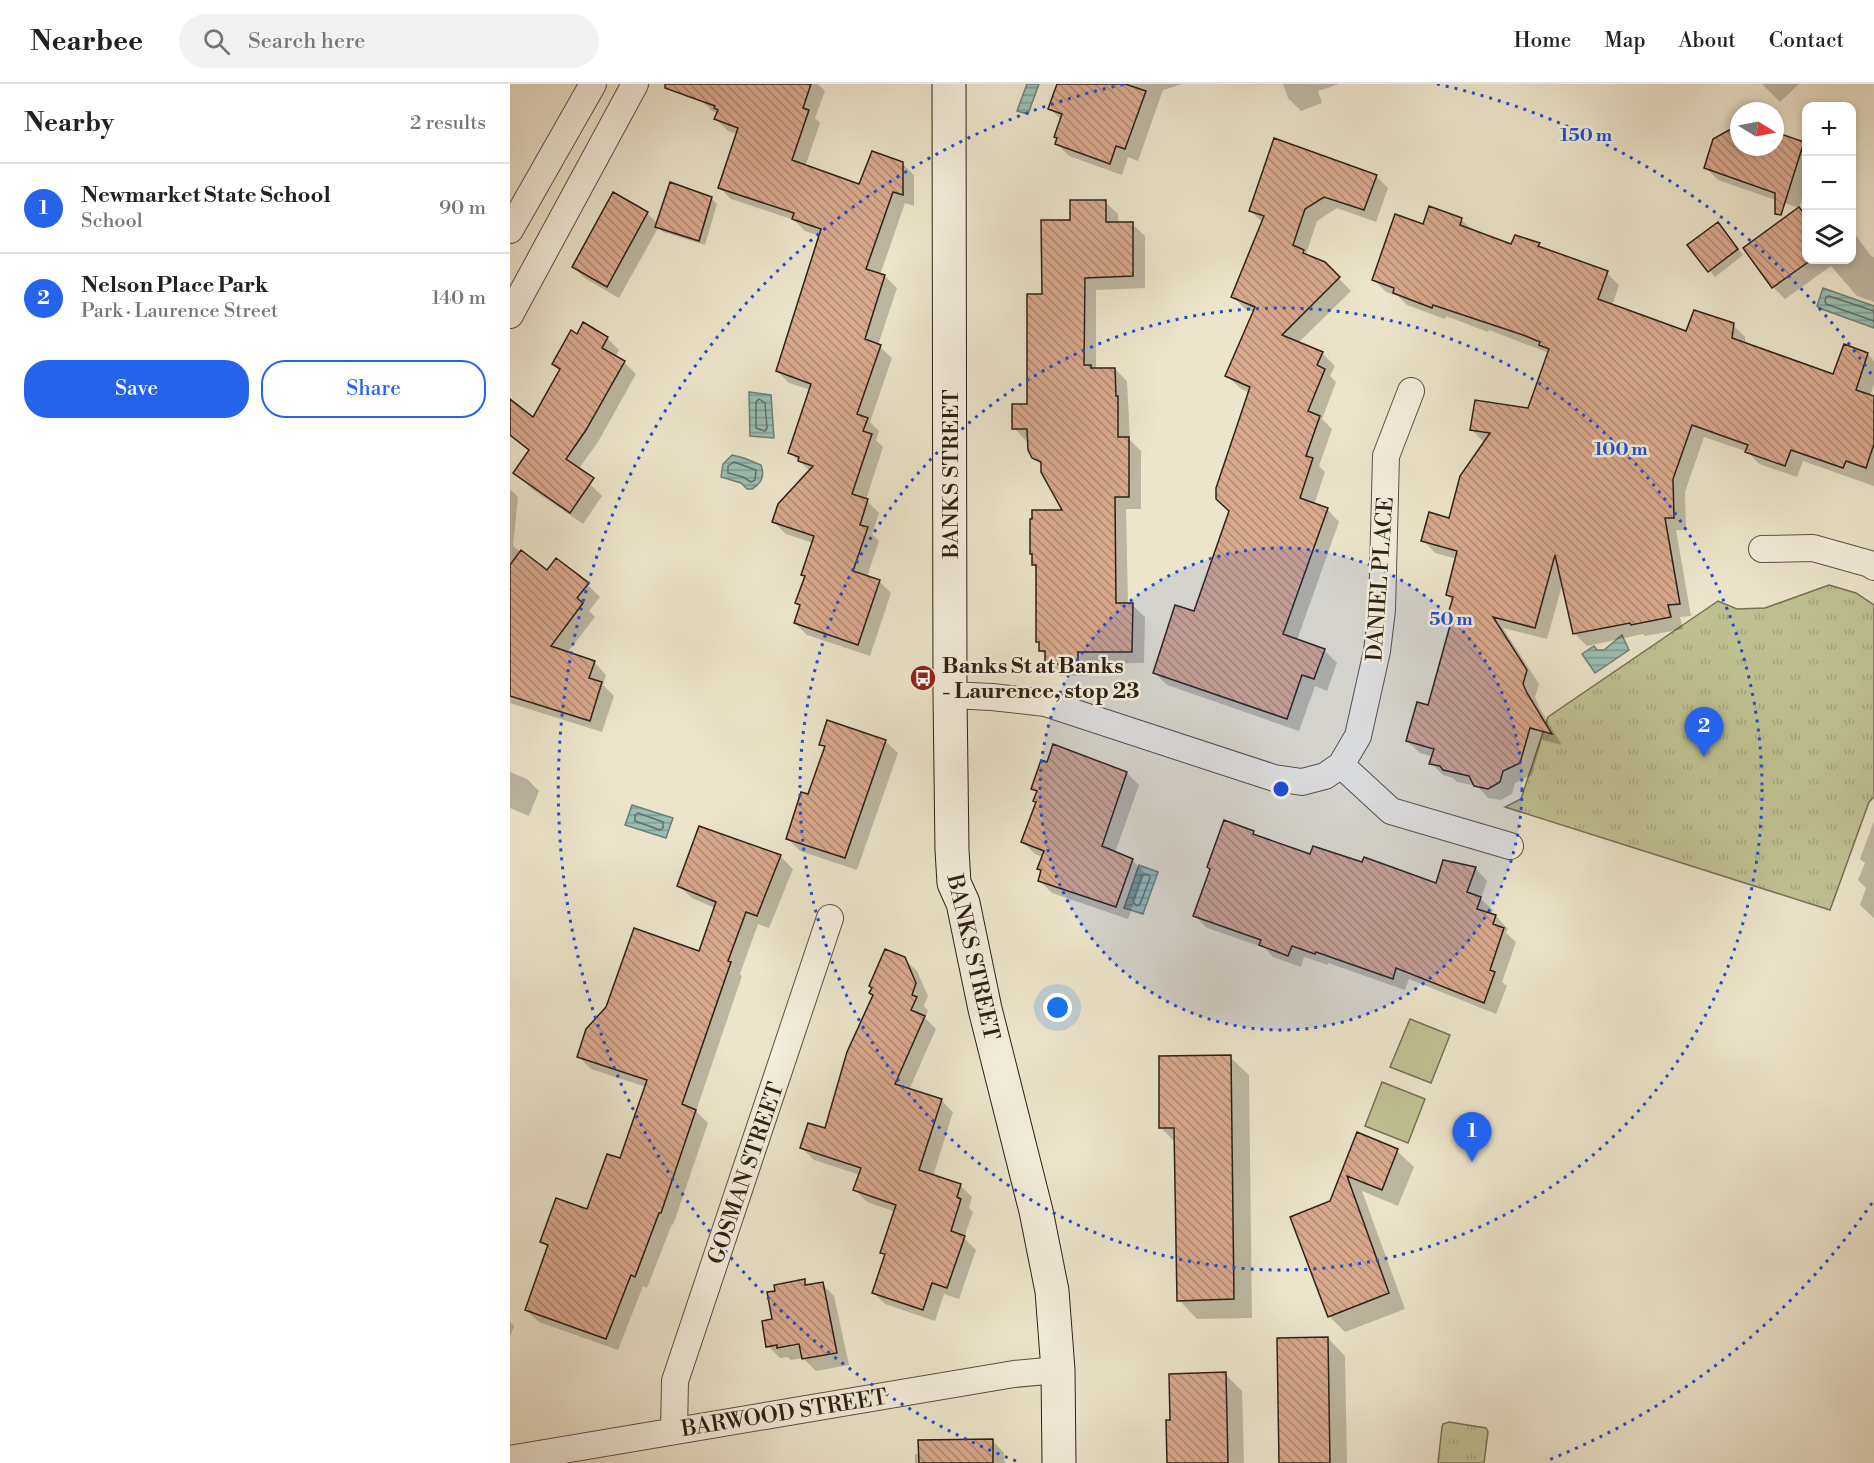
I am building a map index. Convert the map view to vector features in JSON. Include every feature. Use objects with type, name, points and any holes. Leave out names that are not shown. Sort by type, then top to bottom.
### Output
[{"type":"main road","name":"BANKS STREET","points":[[949,84],[950,695],[954,883],[963,903],[985,1009],[1036,1211],[1052,1291],[1058,1371],[1059,1463]]},
{"type":"street","points":[[510,230],[593,84]]},
{"type":"street","points":[[510,315],[635,84]]},
{"type":"street","name":"DANIEL PLACE","points":[[1341,765],[1358,736],[1377,651],[1382,610],[1386,456],[1411,391]]},
{"type":"street","points":[[1762,549],[1813,548],[1874,567]]},
{"type":"street","points":[[950,695],[992,697],[1045,704],[1274,778],[1302,782],[1325,776],[1341,765],[1391,811],[1510,846]]},
{"type":"street","name":"GOSMAN STREET","points":[[674,1430],[675,1381],[830,918]]},
{"type":"street","name":"BARWOOD STREET","points":[[510,1459],[1002,1376],[1058,1371]]},
{"type":"green space","points":[[1829,585],[1856,593],[1874,605],[1874,797],[1869,802],[1830,910],[1505,807],[1521,799],[1548,717],[1718,601],[1737,609],[1765,608]]},
{"type":"green space","points":[[1410,1019],[1450,1035],[1431,1083],[1390,1067]]},
{"type":"green space","points":[[1382,1082],[1425,1099],[1408,1143],[1365,1126]]},
{"type":"green space","points":[[1449,1422],[1486,1428],[1488,1432],[1484,1463],[1438,1463],[1442,1427],[1443,1424]]},
{"type":"water","points":[[1027,84],[1039,84],[1028,114],[1017,111]]},
{"type":"water","points":[[1823,288],[1874,306],[1874,328],[1819,308],[1817,306]]},
{"type":"water","points":[[749,392],[771,395],[774,438],[750,436]]},
{"type":"water","points":[[732,455],[761,465],[760,482],[752,489],[747,489],[741,483],[721,477],[723,464]]},
{"type":"water","points":[[1622,635],[1629,650],[1595,673],[1582,654],[1594,646],[1597,650],[1604,650]]},
{"type":"water","points":[[632,805],[673,818],[666,838],[625,825]]},
{"type":"water","points":[[1139,865],[1158,872],[1143,914],[1124,908]]},
{"type":"building","points":[[665,84],[811,84],[803,108],[809,110],[792,160],[859,184],[872,151],[903,162],[903,195],[893,192],[866,269],[885,275],[865,339],[881,345],[857,414],[868,418],[863,431],[872,434],[852,494],[868,499],[860,525],[868,527],[853,571],[880,580],[858,645],[794,623],[800,605],[795,603],[805,576],[801,575],[814,536],[772,522],[778,504],[813,466],[798,461],[799,457],[788,453],[811,384],[776,371],[821,229],[792,219],[794,213],[718,188],[738,128],[714,119],[718,110],[714,108],[715,106],[665,88]]},
{"type":"building","points":[[1057,84],[1125,84],[1146,91],[1125,149],[1116,146],[1110,164],[1055,144],[1057,138],[1054,137],[1062,114],[1048,109]]},
{"type":"building","points":[[1730,130],[1730,156],[1784,156],[1784,135],[1802,141],[1802,148],[1781,215],[1775,214],[1775,193],[1704,168],[1713,139]]},
{"type":"building","points":[[1274,138],[1377,175],[1364,210],[1324,197],[1305,209],[1293,245],[1304,250],[1303,253],[1325,262],[1340,277],[1282,335],[1323,352],[1317,365],[1325,369],[1308,411],[1320,416],[1306,456],[1313,458],[1300,498],[1328,508],[1283,634],[1325,649],[1314,679],[1302,675],[1287,719],[1153,673],[1175,605],[1194,611],[1229,511],[1216,499],[1216,488],[1250,387],[1225,376],[1255,307],[1231,297],[1264,216],[1249,211]]},
{"type":"building","points":[[670,182],[712,197],[699,241],[655,227]]},
{"type":"building","points":[[613,192],[648,212],[607,287],[572,267]]},
{"type":"building","points":[[1070,200],[1106,200],[1106,222],[1133,222],[1133,276],[1085,278],[1084,365],[1091,365],[1091,368],[1115,368],[1118,437],[1129,437],[1129,497],[1115,497],[1116,603],[1133,603],[1132,652],[1078,652],[1078,664],[1045,664],[1045,651],[1039,651],[1039,642],[1036,642],[1036,565],[1032,565],[1032,554],[1030,554],[1030,519],[1032,519],[1032,510],[1062,510],[1041,472],[1041,462],[1032,458],[1028,450],[1027,429],[1012,429],[1012,404],[1027,404],[1027,294],[1042,294],[1041,220],[1070,220]]},
{"type":"building","points":[[1429,206],[1462,218],[1460,225],[1511,244],[1515,235],[1540,243],[1538,246],[1608,271],[1598,299],[1686,331],[1694,310],[1734,323],[1732,338],[1833,374],[1844,344],[1868,353],[1856,390],[1874,396],[1874,444],[1866,468],[1846,461],[1843,468],[1791,450],[1785,466],[1745,452],[1748,445],[1692,425],[1673,479],[1674,518],[1665,518],[1680,604],[1668,605],[1671,617],[1573,634],[1555,555],[1535,628],[1493,617],[1527,670],[1523,684],[1552,734],[1530,728],[1520,763],[1503,771],[1500,782],[1488,789],[1474,786],[1469,776],[1429,764],[1434,749],[1406,741],[1417,702],[1428,705],[1451,622],[1446,621],[1453,597],[1446,595],[1457,551],[1421,541],[1429,512],[1449,518],[1460,476],[1490,433],[1470,430],[1475,400],[1528,408],[1549,349],[1539,345],[1540,342],[1523,335],[1433,305],[1432,308],[1393,293],[1394,288],[1372,280],[1395,214],[1423,224]]},
{"type":"building","points":[[1799,207],[1802,211],[1802,264],[1805,264],[1772,288],[1743,248]]},
{"type":"building","points":[[1718,222],[1738,249],[1708,272],[1687,245]]},
{"type":"building","points":[[583,322],[608,337],[602,348],[625,361],[586,430],[566,459],[594,478],[570,513],[513,473],[529,450],[510,435],[510,399],[533,417],[560,369],[552,364],[571,330],[577,334]]},
{"type":"building","points":[[521,550],[547,570],[556,558],[589,583],[577,598],[583,603],[551,646],[595,661],[589,678],[602,682],[590,721],[510,696],[510,565]]},
{"type":"building","points":[[827,720],[886,740],[845,858],[786,839],[801,792],[808,794],[825,746],[819,745]]},
{"type":"building","points":[[1053,744],[1127,772],[1102,846],[1133,859],[1116,907],[1038,881],[1041,870],[1037,869],[1044,851],[1021,842],[1036,802],[1033,801],[1037,791],[1031,789],[1041,760],[1047,762]]},
{"type":"building","points":[[1224,820],[1254,831],[1253,834],[1310,854],[1313,846],[1362,862],[1364,857],[1436,883],[1443,860],[1476,867],[1467,892],[1481,897],[1477,909],[1496,915],[1493,924],[1504,928],[1490,970],[1495,972],[1484,1003],[1396,968],[1393,979],[1292,946],[1288,956],[1259,945],[1261,940],[1193,916]]},
{"type":"building","points":[[699,826],[781,855],[757,916],[746,912],[728,961],[731,962],[682,1104],[696,1110],[661,1213],[659,1213],[635,1277],[631,1275],[606,1339],[525,1310],[548,1245],[540,1242],[556,1198],[587,1209],[607,1154],[620,1158],[647,1080],[577,1057],[586,1029],[606,1007],[634,928],[699,951],[716,902],[677,886]]},
{"type":"building","points":[[885,949],[905,957],[916,983],[912,995],[917,997],[911,1010],[925,1016],[895,1084],[942,1099],[919,1170],[961,1184],[957,1197],[961,1199],[951,1231],[965,1236],[947,1288],[932,1283],[923,1310],[872,1293],[885,1254],[880,1253],[896,1205],[853,1190],[861,1168],[800,1148],[808,1123],[825,1128],[847,1052],[873,995],[869,993],[872,988],[869,986]]},
{"type":"building","points":[[1231,1055],[1234,1299],[1177,1301],[1174,1128],[1159,1128],[1159,1056]]},
{"type":"building","points":[[1357,1132],[1398,1149],[1382,1190],[1347,1176],[1389,1293],[1328,1317],[1290,1217],[1330,1201]]},
{"type":"building","points":[[805,1279],[805,1285],[823,1282],[837,1353],[802,1359],[799,1344],[777,1348],[777,1345],[766,1347],[762,1321],[772,1319],[767,1292],[775,1291],[774,1285]]},
{"type":"building","points":[[1328,1337],[1330,1463],[1279,1463],[1277,1338]]},
{"type":"building","points":[[1226,1372],[1228,1463],[1167,1463],[1166,1420],[1170,1420],[1169,1374]]},
{"type":"building","points":[[993,1439],[993,1463],[919,1463],[918,1440]]},
{"type":"place","name":"Banks St at Banks - Laurence, stop 23","points":[[923,678]]},
{"type":"place","name":"Nelson Place Park","points":[[1704,757]]},
{"type":"place","name":"Newmarket State School","points":[[1472,1162]]}]
